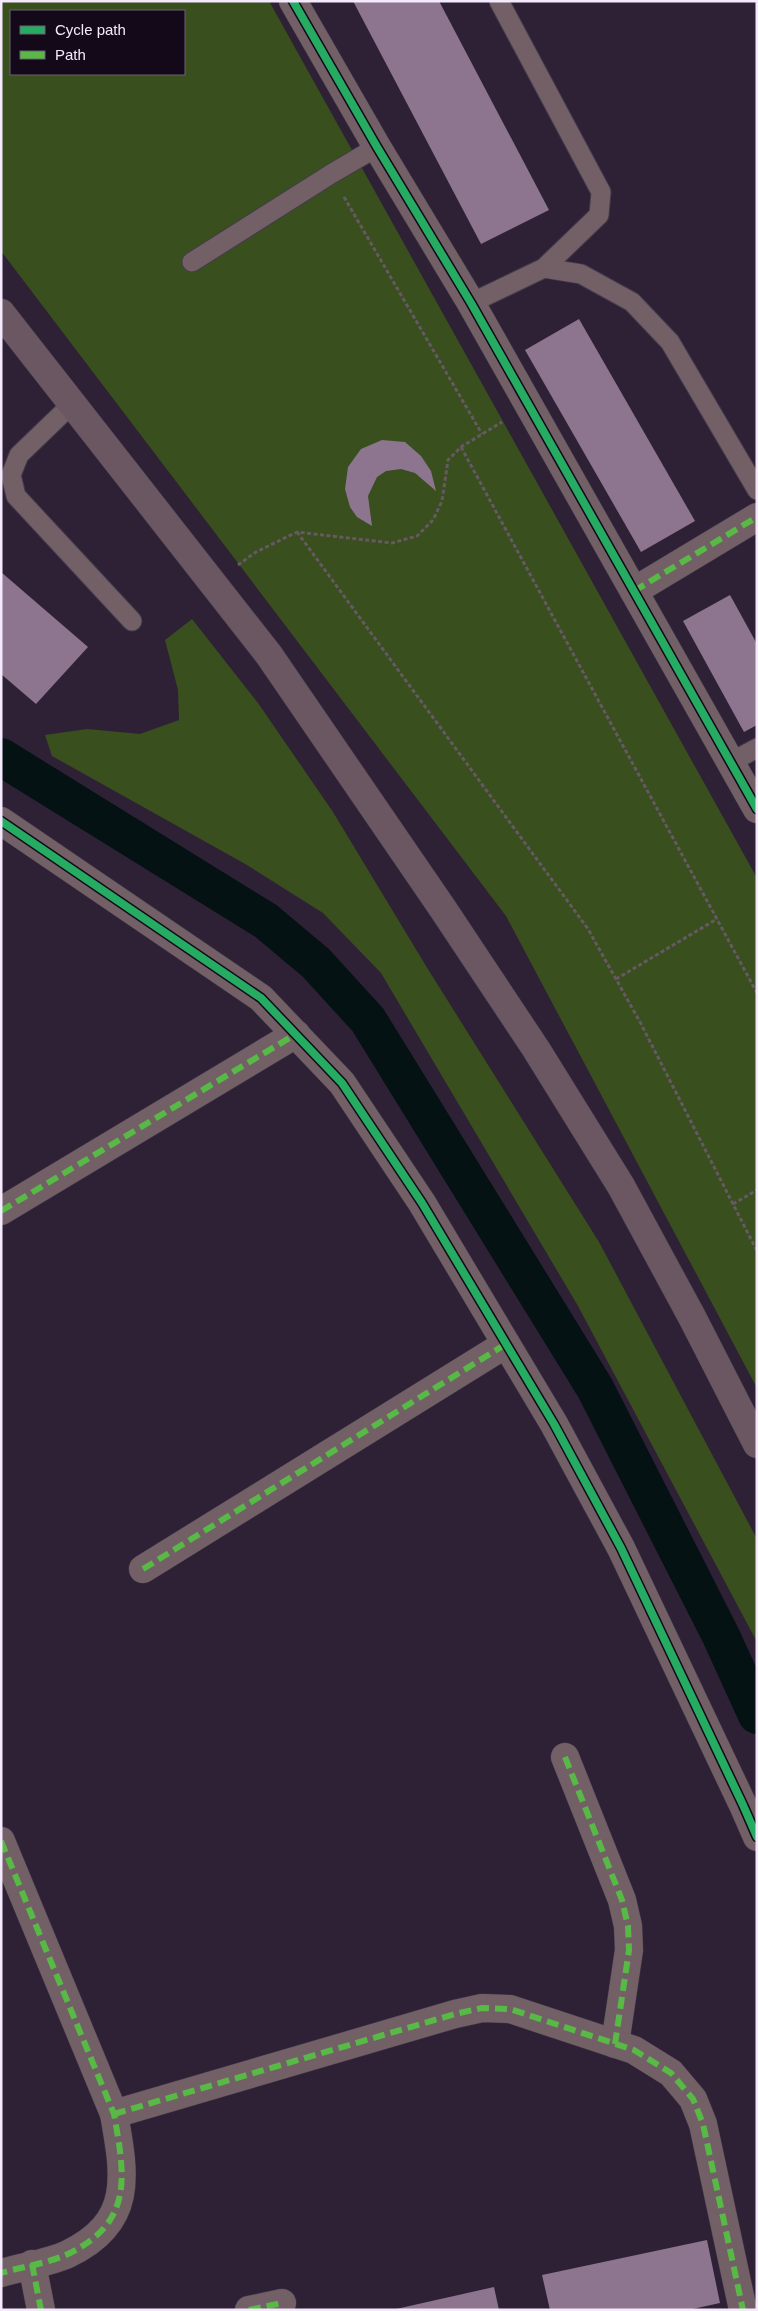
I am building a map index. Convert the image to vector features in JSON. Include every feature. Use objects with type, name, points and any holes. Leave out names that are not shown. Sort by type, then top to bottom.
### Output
[{"type":"main road","points":[[1,314],[269,655],[328,738],[536,1048],[621,1186],[692,1317],[757,1444]]},
{"type":"street","points":[[293,1],[377,147],[471,303],[757,809]]},
{"type":"street","points":[[634,591],[757,517]]},
{"type":"street","points":[[1,821],[254,993],[342,1083],[422,1203],[554,1424],[621,1548],[757,1838]]},
{"type":"street","points":[[1,1212],[296,1034]]},
{"type":"street","points":[[143,1569],[506,1344]]},
{"type":"street","points":[[566,1757],[622,1900],[628,1926],[629,1950],[615,2044]]},
{"type":"street","points":[[1,1841],[114,2114],[122,2157],[122,2192],[115,2215],[93,2239],[66,2255],[1,2272]]},
{"type":"street","points":[[114,2114],[455,2014],[482,2008],[510,2009],[634,2050],[671,2073],[693,2100],[703,2124],[743,2310]]},
{"type":"street","points":[[32,2264],[41,2310]]},
{"type":"street","points":[[249,2310],[282,2303]]},
{"type":"lane","points":[[471,303],[544,268],[599,215],[601,192],[499,1]]},
{"type":"lane","points":[[192,262],[377,147]]},
{"type":"lane","points":[[544,268],[581,274],[632,302],[670,342],[757,490]]},
{"type":"lane","points":[[72,404],[19,455],[11,475],[16,496],[132,621]]},
{"type":"lane","points":[[730,762],[757,748]]},
{"type":"path","points":[[331,174],[482,434]]},
{"type":"path","points":[[213,583],[256,552],[298,532],[392,543],[417,536],[433,520],[442,501],[448,460],[461,447],[529,406]]},
{"type":"path","points":[[461,447],[757,993]]},
{"type":"path","points":[[298,532],[588,929],[645,1030],[757,1251]]},
{"type":"path","points":[[616,979],[717,919]]},
{"type":"path","points":[[733,1204],[757,1190]]},
{"type":"green space","points":[[1,1],[269,1],[757,878],[757,1388],[506,916],[1,251]]},
{"type":"green space","points":[[192,619],[258,703],[333,812],[426,966],[599,1242],[757,1539],[757,1642],[578,1306],[381,973],[323,913],[247,865],[52,756],[45,735],[87,729],[140,734],[179,720],[178,690],[165,640]]},
{"type":"building","points":[[353,1],[439,1],[549,210],[481,244]]},
{"type":"building","points":[[579,319],[695,521],[641,552],[525,350]]},
{"type":"building","points":[[382,440],[405,442],[421,456],[431,471],[436,491],[415,473],[401,469],[386,471],[377,477],[368,496],[372,526],[357,517],[350,507],[345,489],[348,467],[361,449]]},
{"type":"building","points":[[1,572],[88,647],[36,704],[1,674]]},
{"type":"building","points":[[730,595],[757,644],[757,725],[744,732],[683,621]]},
{"type":"building","points":[[707,2240],[720,2303],[688,2310],[550,2310],[542,2275]]},
{"type":"building","points":[[494,2287],[499,2310],[396,2310],[396,2309]]},
{"type":"waterway","points":[[1,757],[266,921],[316,963],[368,1020],[595,1388],[721,1636],[757,1715]]},
{"type":"marked path","points":[[634,591],[757,517]]},
{"type":"marked path","points":[[1,1211],[296,1034]]},
{"type":"marked path","points":[[143,1569],[506,1344]]},
{"type":"marked path","points":[[565,1757],[622,1900],[628,1926],[629,1950],[615,2044]]},
{"type":"marked path","points":[[1,1841],[114,2114],[122,2177],[120,2195],[114,2212],[105,2227],[89,2241],[60,2257],[1,2273]]},
{"type":"marked path","points":[[114,2114],[455,2014],[482,2008],[510,2009],[634,2050],[671,2073],[693,2099],[703,2124],[743,2310]]},
{"type":"marked path","points":[[32,2264],[41,2310]]},
{"type":"marked path","points":[[249,2310],[282,2303]]},
{"type":"cycle path","points":[[293,1],[377,147],[471,303],[757,809]]},
{"type":"cycle path","points":[[1,821],[261,998],[342,1083],[422,1203],[554,1424],[621,1548],[757,1837]]}]
